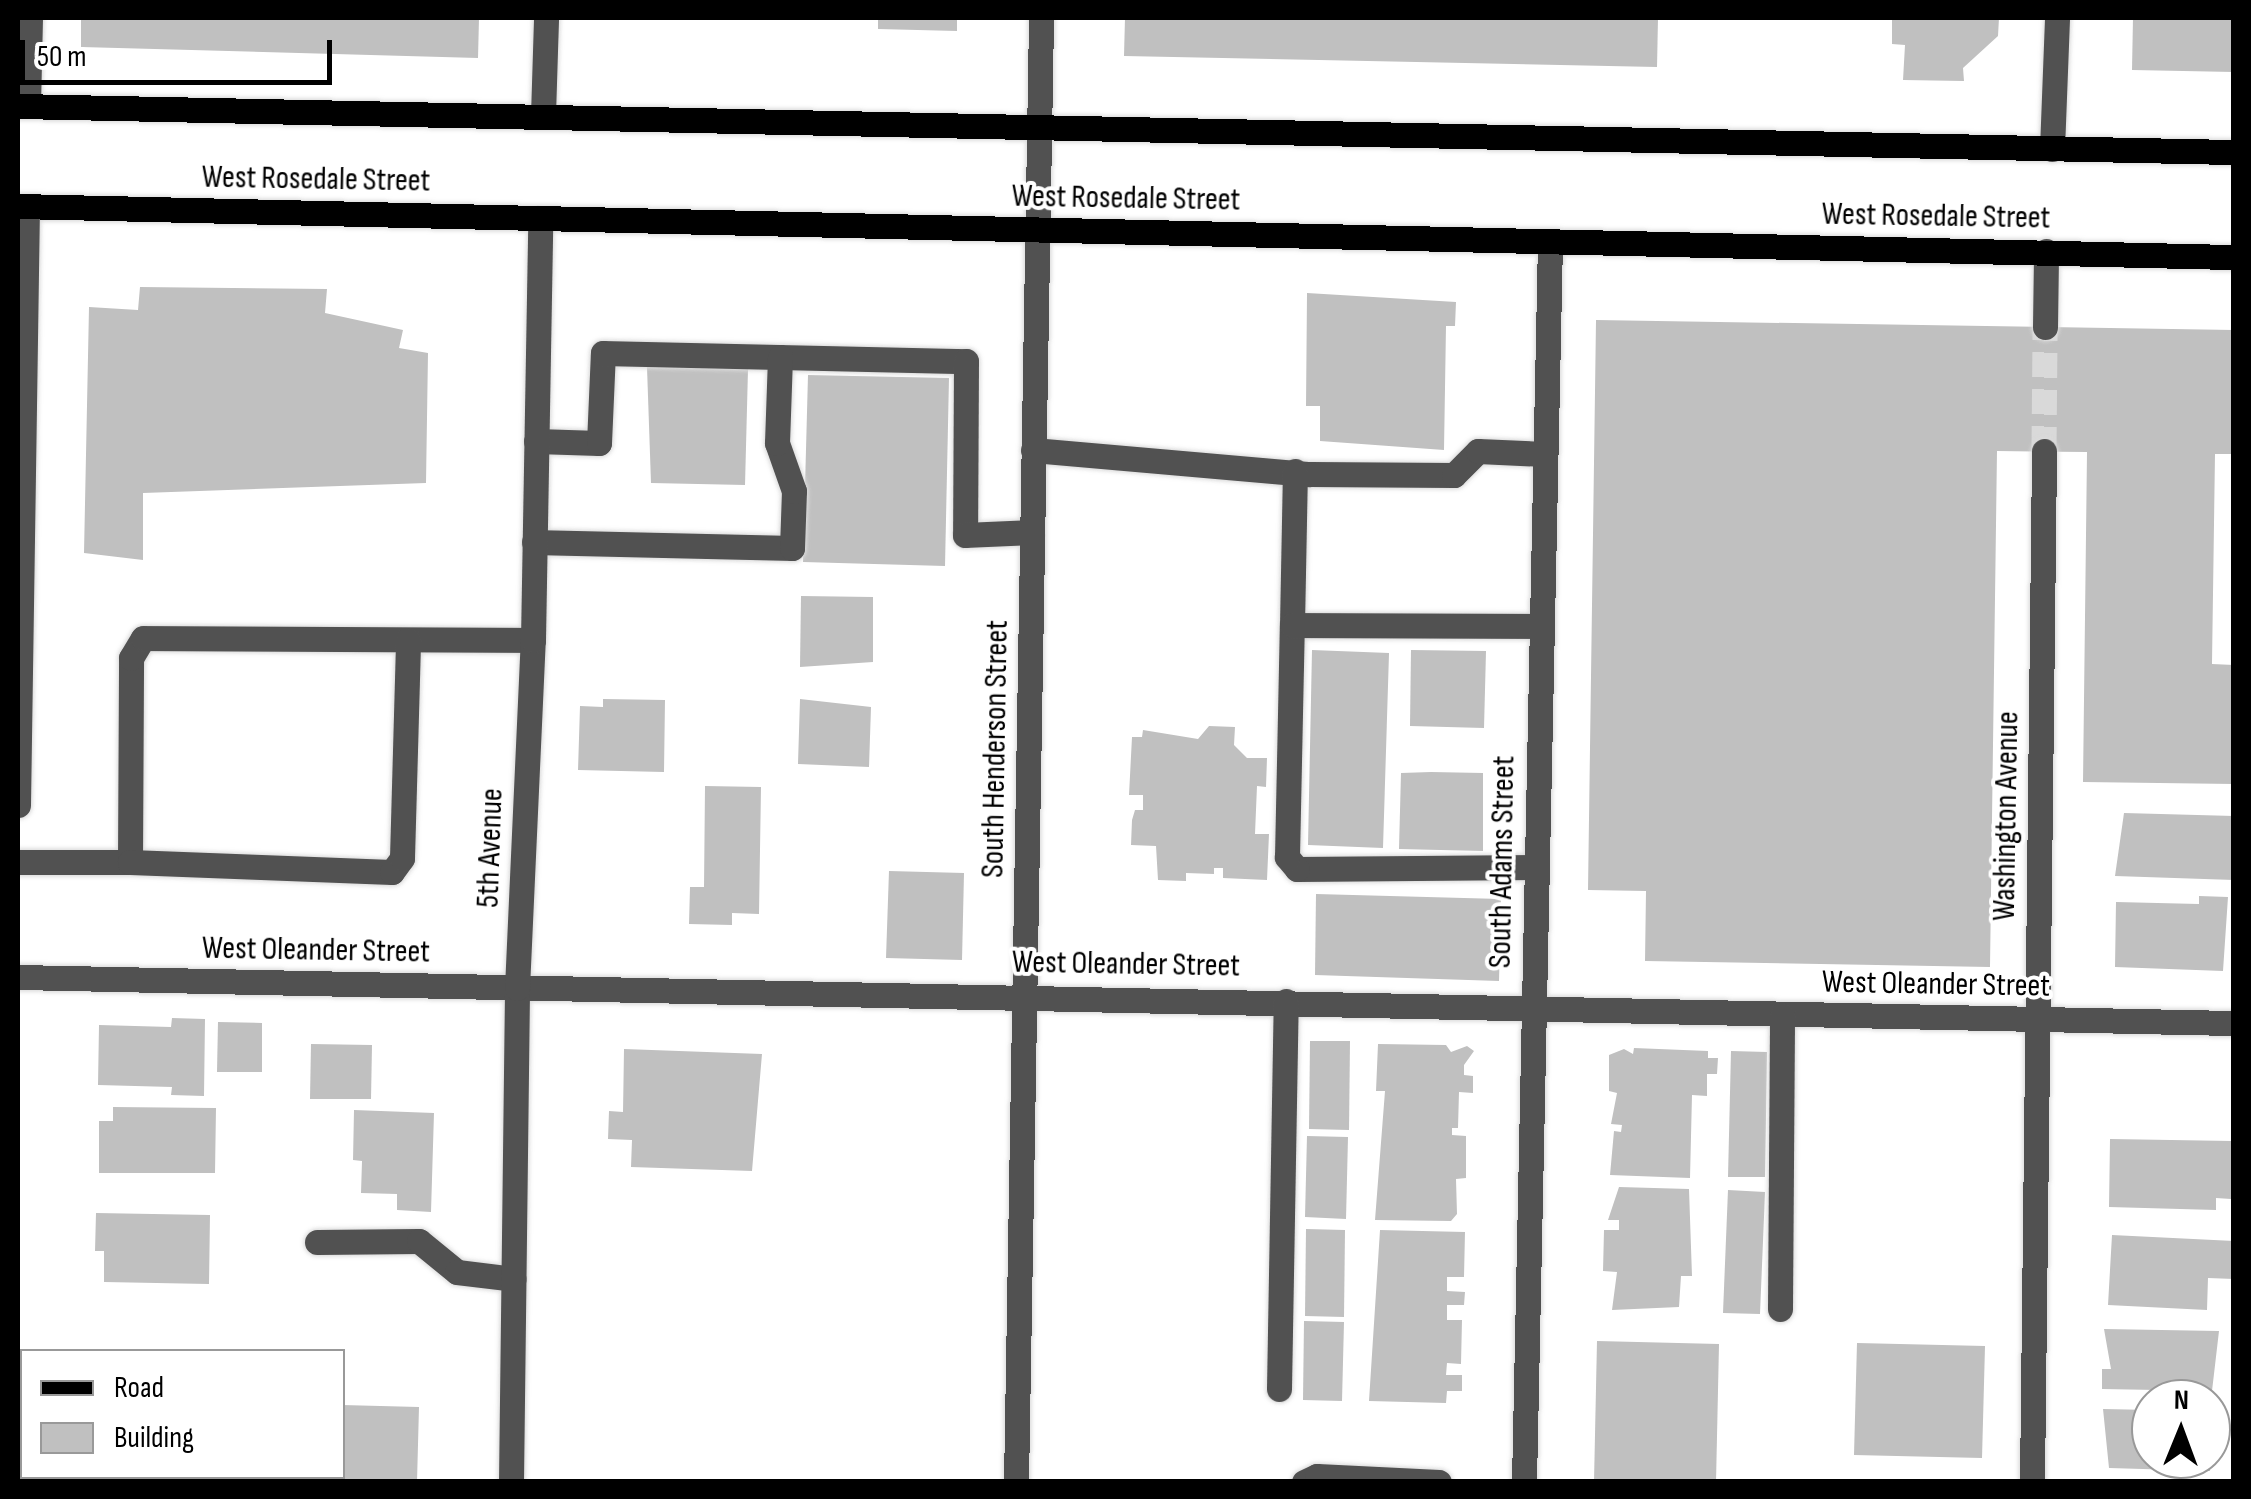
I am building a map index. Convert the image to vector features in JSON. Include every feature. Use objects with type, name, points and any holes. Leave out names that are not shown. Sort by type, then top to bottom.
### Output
[{"type":"main road","points":[[23,106],[2234,152]]},
{"type":"main road","name":"West Rosedale Street","points":[[22,206],[2234,257]]},
{"type":"street","points":[[23,106],[30,18]]},
{"type":"street","points":[[543,116],[546,18]]},
{"type":"street","name":"South Henderson Street","points":[[1016,1482],[1041,18]]},
{"type":"street","points":[[2052,149],[2057,18]]},
{"type":"street","points":[[18,805],[22,206]]},
{"type":"street","name":"5th Avenue","points":[[511,1482],[517,988],[533,640],[540,218]]},
{"type":"street","name":"South Adams Street","points":[[1524,1482],[1550,243]]},
{"type":"street","points":[[2044,327],[2046,251]]},
{"type":"street","points":[[536,442],[599,442],[602,353],[966,361],[965,535],[1032,532]]},
{"type":"street","points":[[534,542],[792,548],[794,491],[778,443],[780,356]]},
{"type":"street","points":[[1033,450],[1295,471],[1454,475],[1478,451],[1544,454]]},
{"type":"street","name":"Washington Avenue","points":[[2032,1482],[2044,451]]},
{"type":"street","points":[[1295,471],[1287,857],[1297,869],[1536,867]]},
{"type":"street","points":[[1292,625],[1540,626]]},
{"type":"street","points":[[130,862],[130,658],[143,638],[533,640]]},
{"type":"street","points":[[18,862],[392,872],[402,858],[408,640]]},
{"type":"street","name":"West Oleander Street","points":[[18,977],[2234,1022]]},
{"type":"street","points":[[1279,1389],[1286,1000]]},
{"type":"street","points":[[1780,1309],[1782,1015]]},
{"type":"street","points":[[317,1242],[420,1241],[458,1272],[514,1279]]},
{"type":"street","points":[[1304,1482],[1317,1476],[1439,1482]]},
{"type":"building","points":[[81,18],[479,18],[478,58],[81,47]]},
{"type":"building","points":[[878,18],[957,18],[957,31],[878,29]]},
{"type":"building","points":[[1125,18],[1658,18],[1657,67],[1124,56]]},
{"type":"building","points":[[1892,18],[1999,18],[1998,36],[1963,68],[1964,81],[1903,80],[1905,45],[1892,44]]},
{"type":"building","points":[[2133,18],[2234,18],[2234,72],[2132,70]]},
{"type":"building","points":[[140,287],[327,289],[325,313],[403,330],[399,348],[428,353],[426,483],[143,493],[143,560],[84,553],[89,307],[138,310]]},
{"type":"building","points":[[1307,293],[1456,302],[1455,326],[1446,326],[1444,450],[1320,441],[1320,406],[1306,406]]},
{"type":"building","points":[[1596,320],[2234,330],[2234,454],[2215,454],[2212,664],[2234,665],[2234,784],[2083,782],[2087,452],[1997,451],[1990,967],[1645,961],[1646,891],[1588,890]]},
{"type":"building","points":[[647,367],[748,369],[745,485],[651,483]]},
{"type":"building","points":[[808,375],[949,378],[945,566],[803,562]]},
{"type":"building","points":[[801,596],[873,597],[873,662],[800,667]]},
{"type":"building","points":[[1312,650],[1389,653],[1383,848],[1308,845]]},
{"type":"building","points":[[1411,650],[1486,651],[1484,728],[1410,726]]},
{"type":"building","points":[[603,699],[665,700],[664,772],[578,770],[580,706],[603,707]]},
{"type":"building","points":[[800,699],[871,707],[869,767],[798,764]]},
{"type":"building","points":[[1209,726],[1235,727],[1234,745],[1247,758],[1267,758],[1266,787],[1257,786],[1255,834],[1269,834],[1267,880],[1223,878],[1223,868],[1214,868],[1214,874],[1186,873],[1186,881],[1158,880],[1156,846],[1131,845],[1135,810],[1143,810],[1143,795],[1129,795],[1132,737],[1142,737],[1143,730],[1198,739]]},
{"type":"building","points":[[1401,773],[1483,773],[1483,851],[1399,849]]},
{"type":"building","points":[[705,786],[761,787],[759,914],[732,913],[732,925],[689,924],[690,887],[704,887]]},
{"type":"building","points":[[2124,813],[2234,816],[2234,880],[2115,876]]},
{"type":"building","points":[[889,871],[964,873],[962,960],[886,958]]},
{"type":"building","points":[[1316,894],[1501,899],[1499,981],[1315,975]]},
{"type":"building","points":[[2199,896],[2228,897],[2223,971],[2115,967],[2116,902],[2199,904]]},
{"type":"building","points":[[172,1018],[205,1019],[204,1096],[171,1095],[172,1087],[98,1085],[99,1025],[171,1027]]},
{"type":"building","points":[[218,1022],[262,1023],[262,1072],[217,1072]]},
{"type":"building","points":[[1310,1041],[1350,1041],[1349,1130],[1309,1129]]},
{"type":"building","points":[[311,1044],[372,1045],[371,1099],[310,1099]]},
{"type":"building","points":[[1378,1044],[1446,1045],[1451,1052],[1467,1046],[1474,1051],[1464,1065],[1464,1075],[1473,1076],[1473,1093],[1459,1092],[1458,1128],[1452,1128],[1452,1135],[1466,1136],[1466,1178],[1456,1179],[1457,1214],[1451,1221],[1375,1220],[1385,1091],[1376,1091]]},
{"type":"building","points":[[1634,1048],[1708,1051],[1708,1058],[1718,1058],[1717,1074],[1707,1074],[1707,1096],[1692,1095],[1690,1178],[1610,1175],[1614,1131],[1621,1132],[1622,1125],[1611,1124],[1617,1093],[1609,1091],[1609,1055],[1624,1049],[1633,1054]]},
{"type":"building","points":[[624,1049],[762,1054],[752,1171],[631,1167],[632,1140],[608,1139],[609,1111],[623,1112]]},
{"type":"building","points":[[1731,1051],[1767,1052],[1765,1177],[1728,1177]]},
{"type":"building","points":[[113,1107],[216,1108],[215,1173],[99,1173],[99,1121],[113,1121]]},
{"type":"building","points":[[354,1110],[434,1113],[431,1212],[397,1210],[397,1194],[361,1193],[362,1161],[353,1160]]},
{"type":"building","points":[[1307,1136],[1348,1137],[1346,1219],[1305,1217]]},
{"type":"building","points":[[2110,1139],[2232,1141],[2231,1199],[2216,1198],[2216,1210],[2109,1207]]},
{"type":"building","points":[[1619,1187],[1689,1189],[1692,1276],[1681,1276],[1679,1307],[1612,1310],[1617,1272],[1603,1271],[1604,1230],[1619,1230],[1619,1220],[1608,1220]]},
{"type":"building","points":[[1728,1190],[1765,1192],[1760,1314],[1723,1313]]},
{"type":"building","points":[[96,1213],[210,1215],[209,1284],[104,1282],[104,1251],[95,1251]]},
{"type":"building","points":[[1306,1229],[1345,1230],[1344,1317],[1305,1316]]},
{"type":"building","points":[[1380,1230],[1465,1232],[1464,1277],[1447,1277],[1447,1291],[1465,1292],[1464,1305],[1447,1305],[1447,1320],[1462,1320],[1461,1364],[1447,1363],[1446,1375],[1462,1375],[1462,1391],[1447,1391],[1446,1403],[1369,1401]]},
{"type":"building","points":[[2112,1235],[2234,1241],[2234,1279],[2208,1278],[2207,1310],[2108,1305]]},
{"type":"building","points":[[1304,1321],[1344,1322],[1342,1401],[1303,1400]]},
{"type":"building","points":[[2104,1329],[2219,1331],[2213,1379],[2131,1379],[2131,1390],[2102,1389],[2102,1369],[2111,1369]]},
{"type":"building","points":[[1597,1341],[1719,1344],[1716,1482],[1594,1482]]},
{"type":"building","points":[[1857,1343],[1985,1346],[1982,1458],[1854,1455]]},
{"type":"building","points":[[345,1405],[419,1407],[417,1482],[316,1482],[345,1479]]},
{"type":"building","points":[[2103,1409],[2131,1410],[2131,1469],[2109,1468]]},
{"type":"tunnel","points":[[2044,451],[2045,327]]}]
